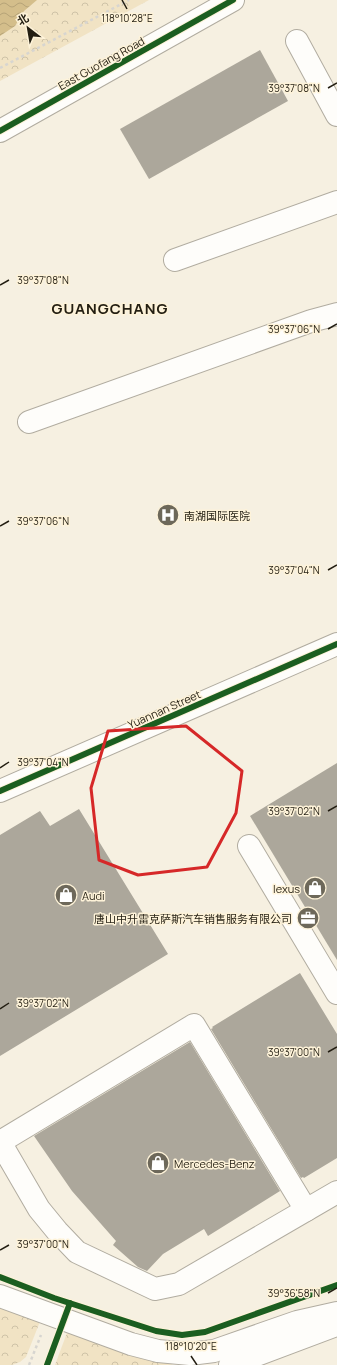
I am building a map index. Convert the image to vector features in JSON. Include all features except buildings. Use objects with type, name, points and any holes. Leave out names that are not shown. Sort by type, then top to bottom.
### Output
[{"type":"street","name":"East Guofang Road","points":[[0,131],[233,0]]},
{"type":"street","points":[[297,42],[335,106]]},
{"type":"street","points":[[176,260],[337,202]]},
{"type":"street","points":[[28,422],[311,321],[337,314]]},
{"type":"street","name":"Yuannan Street","points":[[0,791],[337,644]]},
{"type":"street","points":[[249,846],[337,993]]},
{"type":"street","points":[[306,1210],[194,1025],[0,1142],[39,1208],[56,1231],[77,1252],[155,1289],[179,1284],[337,1192]]},
{"type":"street","points":[[0,1296],[131,1344],[158,1351],[190,1354],[214,1352],[297,1322],[337,1313]]},
{"type":"street","points":[[230,1365],[337,1324]]},
{"type":"path","points":[[0,68],[129,0]]},
{"type":"path","points":[[29,1365],[43,1330]]},
{"type":"highlighted area","points":[[186,726],[242,771],[236,813],[207,867],[138,875],[99,860],[91,788],[108,731]]},
{"type":"green space","points":[[0,0],[149,0],[0,81]]},
{"type":"green space","points":[[0,1305],[41,1319],[26,1357],[20,1362],[12,1365],[0,1365]]},
{"type":"green space","points":[[68,1330],[178,1362],[170,1365],[55,1365]]},
{"type":"water","points":[[0,0],[37,0],[24,11],[15,26],[0,36]]},
{"type":"cycle path","points":[[0,131],[233,0]]},
{"type":"cycle path","points":[[0,791],[337,644]]},
{"type":"cycle path","points":[[0,1277],[54,1298],[156,1331],[182,1335],[205,1332],[337,1285]]},
{"type":"cycle path","points":[[47,1365],[70,1303]]},
{"type":"place","name":"南湖国际医院","points":[[168,515]]},
{"type":"place","name":"lexus","points":[[315,888]]},
{"type":"place","name":"Audi","points":[[66,895]]},
{"type":"place","name":"唐山中升雷克萨斯汽车销售服务有限公司","points":[[308,918]]},
{"type":"place","name":"Mercedes-Benz","points":[[158,1163]]},
{"type":"district","name":"GUANGCHANG","points":[[110,308]]}]
